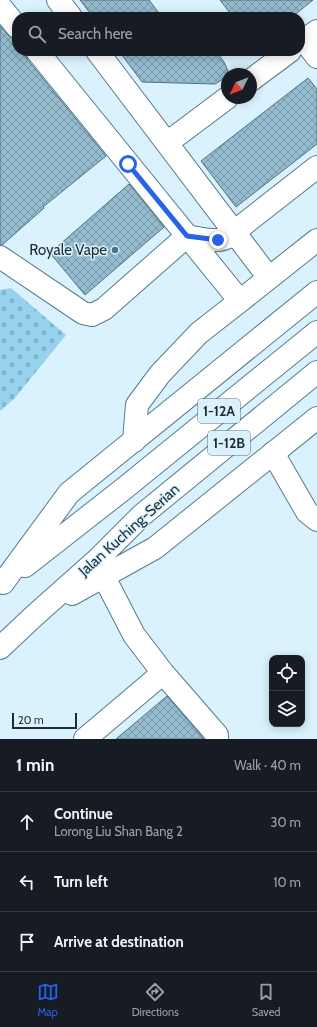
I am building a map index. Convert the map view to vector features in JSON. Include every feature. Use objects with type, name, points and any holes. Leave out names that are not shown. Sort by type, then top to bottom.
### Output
[{"type":"main road","points":[[58,0],[67,12]]},
{"type":"main road","points":[[0,6],[12,21]]},
{"type":"main road","points":[[41,56],[240,301]]},
{"type":"main road","points":[[101,56],[269,278]]},
{"type":"main road","points":[[257,76],[288,56]]},
{"type":"main road","points":[[167,143],[221,102]]},
{"type":"main road","points":[[0,257],[83,313],[92,315],[104,309],[187,236],[218,240],[225,238],[317,167]]},
{"type":"main road","points":[[134,441],[138,405],[160,374],[199,332],[317,240]]},
{"type":"main road","points":[[2,584],[69,493],[317,292]]},
{"type":"main road","name":"1-12A","points":[[2,584],[121,491],[317,332]]},
{"type":"main road","name":"Jalan Kuching-Serian","points":[[0,648],[97,560],[142,515],[317,372]]},
{"type":"main road","points":[[34,616],[155,548],[317,418]]},
{"type":"main road","points":[[273,453],[307,512],[317,520]]},
{"type":"main road","points":[[104,577],[134,635],[163,673],[217,735],[217,739]]},
{"type":"main road","points":[[85,739],[163,673]]},
{"type":"green space","points":[[11,288],[66,335],[14,399],[0,411],[0,290]]},
{"type":"building","points":[[80,0],[149,0],[158,12],[89,12]]},
{"type":"building","points":[[220,0],[313,0],[298,12],[229,12]]},
{"type":"building","points":[[0,26],[12,38],[12,56],[26,56],[106,156],[43,207],[44,208],[2,245],[0,245]]},
{"type":"building","points":[[123,56],[220,56],[227,68],[221,68],[221,80],[215,84],[142,82]]},
{"type":"building","points":[[308,78],[317,89],[317,144],[236,207],[201,161]]},
{"type":"building","points":[[129,184],[164,227],[85,295],[50,253]]},
{"type":"building","points":[[167,696],[204,739],[116,739]]},
{"type":"place","name":"Royale Vape","points":[[115,250]]},
{"type":"route","points":[[128,164],[187,236],[218,240]]}]
